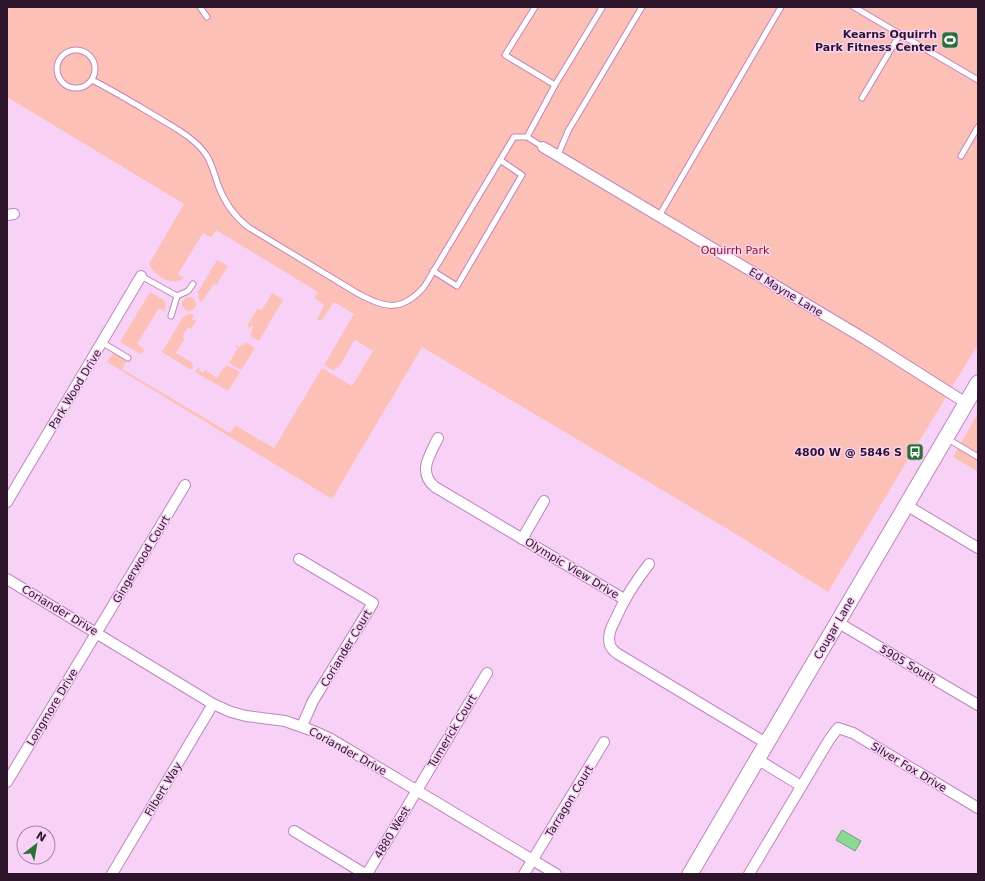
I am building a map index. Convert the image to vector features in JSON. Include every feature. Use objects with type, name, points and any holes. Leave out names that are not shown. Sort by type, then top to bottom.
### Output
[{"type":"main road","name":"Cougar Lane","points":[[690,874],[978,383]]},
{"type":"street","name":"Ed Mayne Lane","points":[[543,147],[865,339],[966,403]]},
{"type":"street","name":"Park Wood Drive","points":[[7,502],[142,276]]},
{"type":"street","name":"Olympic View Drive","points":[[438,438],[426,467],[426,474],[429,482],[624,600],[609,632],[609,640],[612,649],[766,743]]},
{"type":"street","name":"Gingerwood Court","points":[[96,632],[185,485]]},
{"type":"street","points":[[522,539],[544,502]]},
{"type":"street","points":[[906,505],[978,548]]},
{"type":"street","name":"Coriander Court","points":[[299,559],[373,603],[313,701],[302,726]]},
{"type":"street","points":[[624,600],[633,585],[650,564]]},
{"type":"street","name":"Coriander Drive","points":[[7,579],[213,704],[231,712],[246,716],[285,721],[302,726],[331,739],[556,874]]},
{"type":"street","name":"5905 South","points":[[837,622],[978,705]]},
{"type":"street","name":"Longmore Drive","points":[[7,782],[96,632]]},
{"type":"street","name":"Tumerick Court","points":[[417,790],[488,673]]},
{"type":"street","name":"Filbert Way","points":[[112,874],[213,704]]},
{"type":"street","name":"Silver Fox Drive","points":[[802,786],[829,740],[838,728],[853,733],[978,808]]},
{"type":"street","name":"Tarragon Court","points":[[524,874],[604,742]]},
{"type":"street","points":[[749,874],[802,786],[757,759]]},
{"type":"street","name":"4880 West","points":[[366,874],[417,790]]},
{"type":"street","points":[[294,831],[366,874]]},
{"type":"lane","points":[[200,7],[207,16]]},
{"type":"lane","points":[[534,7],[505,55],[555,85]]},
{"type":"lane","points":[[527,137],[555,85],[602,7]]},
{"type":"lane","points":[[558,156],[568,132],[642,7]]},
{"type":"lane","points":[[659,216],[781,7]]},
{"type":"lane","points":[[854,7],[978,80]]},
{"type":"lane","points":[[862,98],[900,34]]},
{"type":"lane","points":[[73,50],[86,52],[91,56],[96,68],[92,80],[82,88],[70,87],[64,84],[57,74],[57,67],[62,56],[73,50]]},
{"type":"lane","points":[[92,80],[179,130],[199,146],[207,156],[213,168],[218,186],[226,202],[239,220],[248,227],[357,293],[378,304],[391,306],[407,302],[416,296],[424,287],[514,136],[527,137],[543,147]]},
{"type":"lane","points":[[961,156],[978,127]]},
{"type":"lane","points":[[433,271],[458,286],[522,175],[500,160]]},
{"type":"lane","points":[[142,276],[177,296],[188,292],[192,284]]},
{"type":"lane","points":[[171,316],[177,296]]},
{"type":"lane","points":[[103,342],[128,358]]},
{"type":"lane","points":[[946,438],[978,457]]},
{"type":"green space","name":"Oquirrh Park","points":[[7,7],[978,7],[978,344],[828,592],[736,534],[422,347],[332,499],[107,362],[113,353],[125,360],[126,362],[122,369],[230,433],[236,426],[274,448],[322,368],[352,386],[373,351],[355,340],[351,344],[352,345],[338,368],[336,367],[334,371],[324,365],[354,314],[334,302],[321,321],[317,320],[324,305],[314,298],[318,292],[216,230],[212,237],[203,233],[178,274],[184,278],[169,281],[155,273],[149,264],[184,204],[7,97]]},
{"type":"green space","points":[[217,260],[228,266],[216,285],[214,284],[201,303],[198,292]]},
{"type":"green space","points":[[150,292],[164,300],[166,306],[164,311],[159,308],[137,344],[143,348],[144,351],[141,354],[120,342]]},
{"type":"green space","points":[[272,293],[283,301],[259,341],[250,336],[253,327],[252,325],[250,328],[247,326],[257,309],[262,310]]},
{"type":"green space","points":[[189,297],[194,299],[196,304],[194,309],[189,311],[184,309],[182,304],[184,299]]},
{"type":"green space","points":[[188,314],[194,315],[192,319],[196,321],[191,329],[188,327],[182,337],[185,338],[176,353],[193,363],[191,365],[194,366],[191,370],[162,352],[183,317]]},
{"type":"green space","points":[[246,342],[255,348],[241,370],[229,363],[238,348],[235,346],[240,347]]},
{"type":"green space","points":[[227,365],[240,372],[228,391],[195,372],[198,368],[200,368],[199,371],[203,373],[205,370],[217,378],[223,368]]},
{"type":"green space","points":[[978,413],[978,472],[953,457]]},
{"type":"shaded area","points":[[842,830],[861,841],[855,851],[836,840]]},
{"type":"place","name":"Kearns Oquirrh Park Fitness Center","points":[[950,40]]},
{"type":"place","name":"4800 W @ 5846 S","points":[[915,452]]}]
